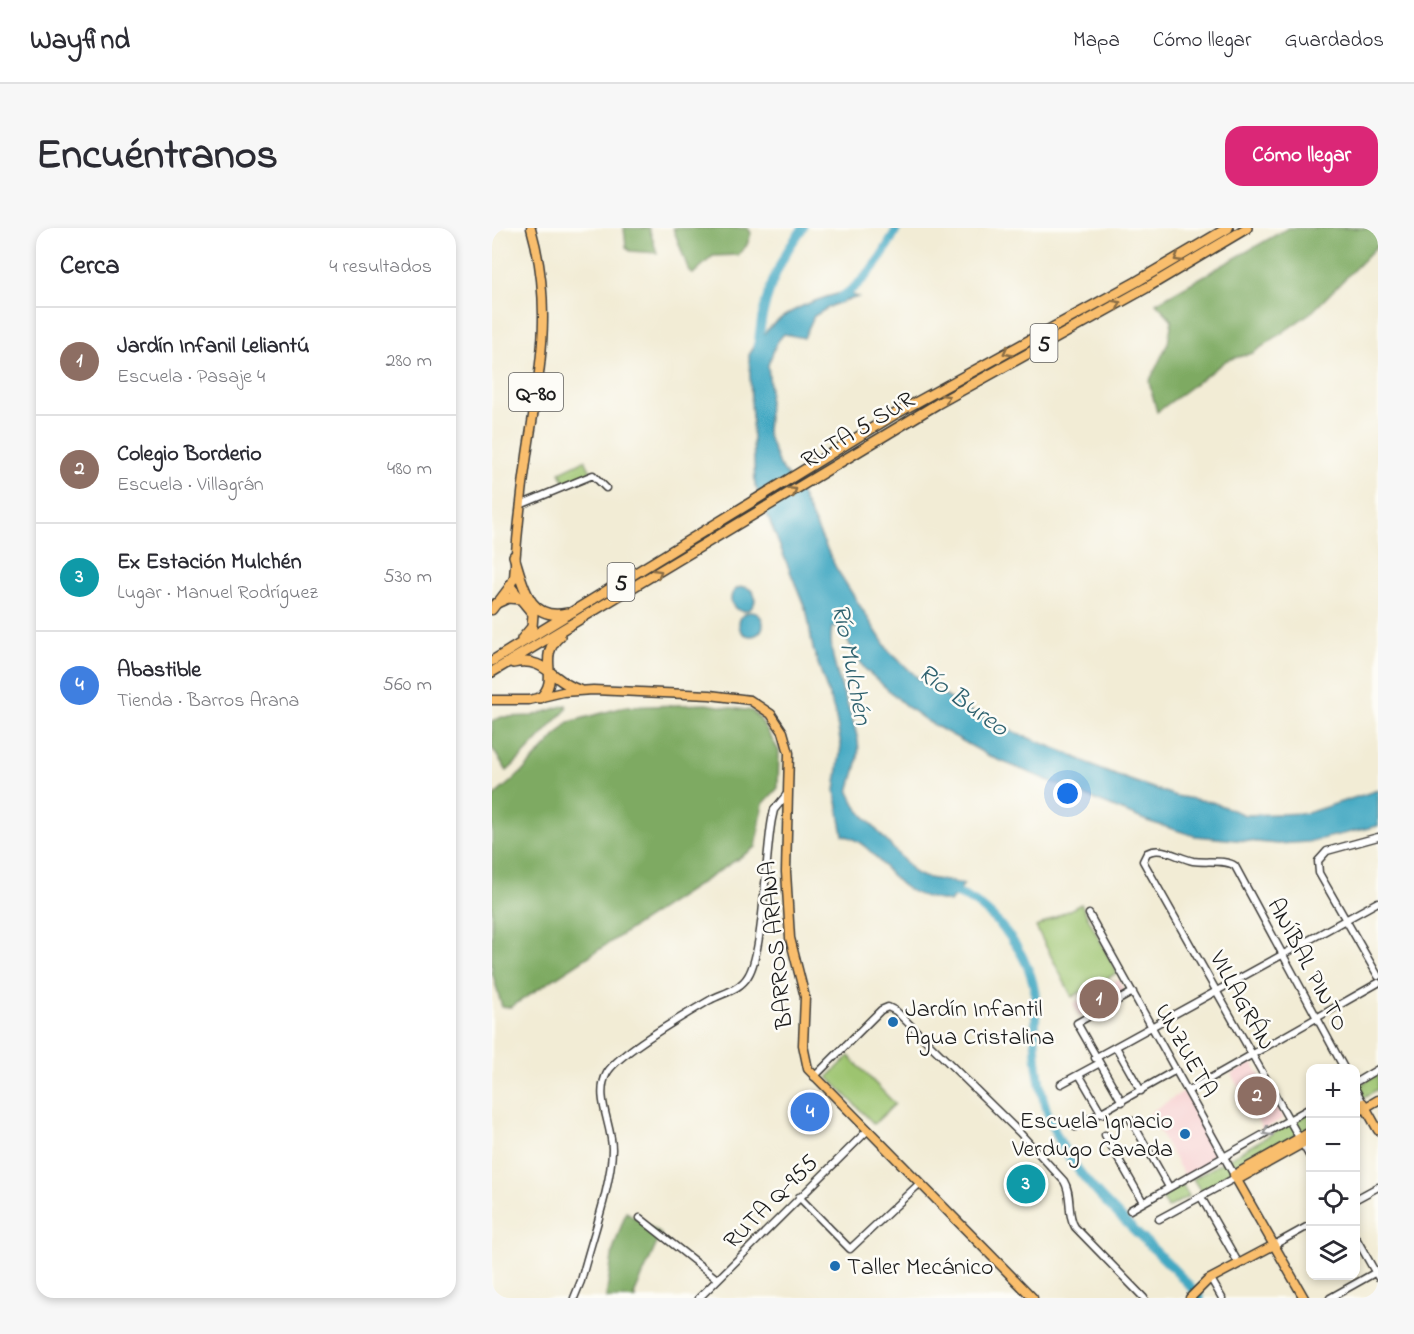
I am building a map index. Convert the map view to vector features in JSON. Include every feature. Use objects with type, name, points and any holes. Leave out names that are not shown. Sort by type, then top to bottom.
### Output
[{"type":"highway","name":"RUTA 5 SUR","points":[[492,661],[931,393],[1136,282],[1228,228]]},
{"type":"highway","name":"RUTA 5 SUR","points":[[492,672],[974,382],[1112,307],[1247,228]]},
{"type":"highway","points":[[514,556],[523,595],[533,621],[528,633],[514,648]]},
{"type":"highway","points":[[510,586],[546,614],[575,611]]},
{"type":"highway","points":[[494,607],[507,598],[523,595]]},
{"type":"highway","points":[[563,692],[550,672],[547,662],[549,650],[572,624]]},
{"type":"highway","points":[[502,666],[531,661],[542,665],[565,685],[579,690]]},
{"type":"highway","points":[[540,698],[548,688],[550,672]]},
{"type":"main road","name":"Q-80","points":[[510,586],[544,329],[542,277],[531,228]]},
{"type":"main road","points":[[494,607],[510,586]]},
{"type":"main road","name":"BARROS ARANA","points":[[492,700],[540,698],[579,690],[720,695],[755,702],[775,719],[785,738],[789,761],[785,853],[789,925],[805,998],[805,1060],[814,1077],[1033,1298]]},
{"type":"main road","points":[[1361,1106],[1378,1094]]},
{"type":"main road","points":[[1361,1106],[1378,1100]]},
{"type":"main road","points":[[1361,1106],[1378,1130]]},
{"type":"main road","points":[[1235,1178],[1304,1140]]},
{"type":"main road","name":"UNZUETA","points":[[1235,1178],[1304,1298]]},
{"type":"main road","points":[[1190,1298],[1208,1280],[1274,1245]]},
{"type":"street","points":[[520,505],[593,475],[606,488]]},
{"type":"street","points":[[574,1298],[581,1281],[612,1159],[612,1135],[602,1094],[605,1076],[624,1056],[696,1008],[731,991],[748,977],[755,954],[772,819],[774,810],[787,794]]},
{"type":"street","points":[[1378,837],[1325,852],[1317,861],[1319,873],[1378,976]]},
{"type":"street","name":"VILLAGRÁN","points":[[1241,877],[1231,864],[1192,861],[1158,850],[1147,853],[1143,861],[1252,1054],[1304,1140]]},
{"type":"street","name":"ANÍBAL PINTO","points":[[1241,877],[1342,1064]]},
{"type":"street","points":[[1061,1084],[1080,1076],[1116,1047],[1378,902]]},
{"type":"street","name":"UNZUETA","points":[[1089,914],[1235,1178]]},
{"type":"street","points":[[1188,1091],[1378,983]]},
{"type":"street","points":[[1122,1102],[1077,1023],[1133,992]]},
{"type":"street","points":[[814,1077],[881,1010],[888,1007],[896,1011],[1020,1132],[1064,1181],[1068,1188],[1072,1223],[1144,1298]]},
{"type":"street","points":[[1116,1047],[1141,1090]]},
{"type":"street","points":[[1075,1127],[1102,1114],[1176,1070]]},
{"type":"street","points":[[1360,1080],[1378,1070]]},
{"type":"street","points":[[1080,1076],[1102,1114]]},
{"type":"street","points":[[1130,1210],[1306,1111]]},
{"type":"street","points":[[1131,1120],[1169,1187]]},
{"type":"street","name":"RUTA Q-955","points":[[699,1298],[867,1131]]},
{"type":"street","points":[[1105,1136],[1143,1202]]},
{"type":"street","points":[[1159,1219],[1235,1178]]},
{"type":"street","points":[[799,1197],[850,1249],[920,1184]]},
{"type":"street","points":[[1360,1197],[1378,1187]]},
{"type":"street","points":[[1201,1197],[1239,1264]]},
{"type":"street","points":[[640,1218],[717,1280]]},
{"type":"street","points":[[1274,1245],[1307,1226]]},
{"type":"street","points":[[1330,1298],[1377,1274],[1360,1245]]},
{"type":"street","points":[[1208,1280],[1222,1298]]},
{"type":"shaded area","points":[[1119,979],[1125,994],[1080,1017],[1073,1004]]},
{"type":"shaded area","points":[[1252,1062],[1284,1118],[1263,1130],[1231,1074]]},
{"type":"shaded area","name":"Escuela Ignacio Verdugo Cavada","points":[[1184,1091],[1221,1156],[1185,1177],[1149,1113]]},
{"type":"green space","points":[[624,228],[649,228],[657,253],[630,251],[626,247]]},
{"type":"green space","points":[[673,228],[748,228],[751,233],[747,245],[738,255],[713,256],[693,274],[689,271]]},
{"type":"green space","points":[[1288,228],[1378,228],[1378,245],[1313,311],[1253,353],[1227,360],[1157,412],[1149,382],[1168,343],[1172,320],[1156,303]]},
{"type":"green space","points":[[585,460],[591,472],[565,484],[560,472]]},
{"type":"green space","points":[[706,704],[752,711],[760,719],[779,751],[778,788],[763,804],[756,847],[511,1007],[502,1007],[492,972],[492,801],[495,795],[521,773],[569,722],[624,707]]},
{"type":"green space","points":[[566,705],[567,709],[507,771],[492,748],[492,721],[502,717],[532,716]]},
{"type":"green space","points":[[1081,904],[1117,973],[1072,997],[1036,927]]},
{"type":"green space","points":[[849,1056],[895,1104],[874,1124],[828,1077]]},
{"type":"green space","points":[[1378,1074],[1378,1089],[1360,1100],[1360,1085]]},
{"type":"green space","points":[[1306,1114],[1306,1129],[1229,1172],[1231,1176],[1202,1193],[1193,1179]]},
{"type":"green space","points":[[1182,1184],[1189,1196],[1168,1208],[1161,1196]]},
{"type":"green space","points":[[626,1212],[661,1234],[634,1295],[636,1298],[606,1298],[613,1250]]},
{"type":"water","points":[[844,292],[858,297],[833,305],[814,316],[804,338],[784,334],[777,342],[768,365],[770,387],[767,433],[779,465],[800,492],[836,568],[888,650],[919,679],[965,708],[1004,728],[1069,754],[1101,770],[1176,796],[1212,802],[1245,815],[1307,813],[1378,790],[1378,826],[1308,842],[1278,844],[1195,836],[1147,821],[991,757],[927,721],[906,706],[864,668],[839,627],[832,627],[831,641],[836,670],[859,747],[858,760],[849,792],[857,808],[915,873],[923,877],[964,884],[950,902],[916,894],[897,881],[870,851],[854,839],[843,835],[835,791],[841,745],[835,713],[813,649],[807,613],[755,485],[749,355],[767,331],[789,313],[815,301]]},
{"type":"water","points":[[743,587],[751,591],[755,599],[751,607],[743,611],[735,607],[731,599],[735,591]]},
{"type":"water","points":[[751,612],[759,616],[763,624],[759,632],[751,636],[743,632],[739,624],[743,616]]},
{"type":"waterway","name":"Río Bureo","points":[[758,350],[762,318],[771,286],[785,255],[803,228]]},
{"type":"waterway","name":"Río Bureo","points":[[838,299],[857,285],[873,268],[897,228]]},
{"type":"waterway","name":"Río Mulchén","points":[[947,891],[961,895],[989,913],[1012,940],[1028,969],[1035,997],[1035,1038],[1039,1080],[1046,1108],[1063,1147],[1076,1167],[1109,1206],[1184,1279],[1200,1298]]},
{"type":"place","name":"Jardín Infanil Leliantú","points":[[1099,999]]},
{"type":"place","name":"Jardín Infantil Agua Cristalina","points":[[893,1022]]},
{"type":"place","name":"Colegio Borderio","points":[[1257,1096]]},
{"type":"place","name":"Abastible","points":[[810,1112]]},
{"type":"place","name":"Escuela Ignacio Verdugo Cavada","points":[[1185,1134]]},
{"type":"place","name":"Ex Estación Mulchén","points":[[1026,1184]]},
{"type":"place","name":"Taller Mecánico","points":[[835,1266]]}]
